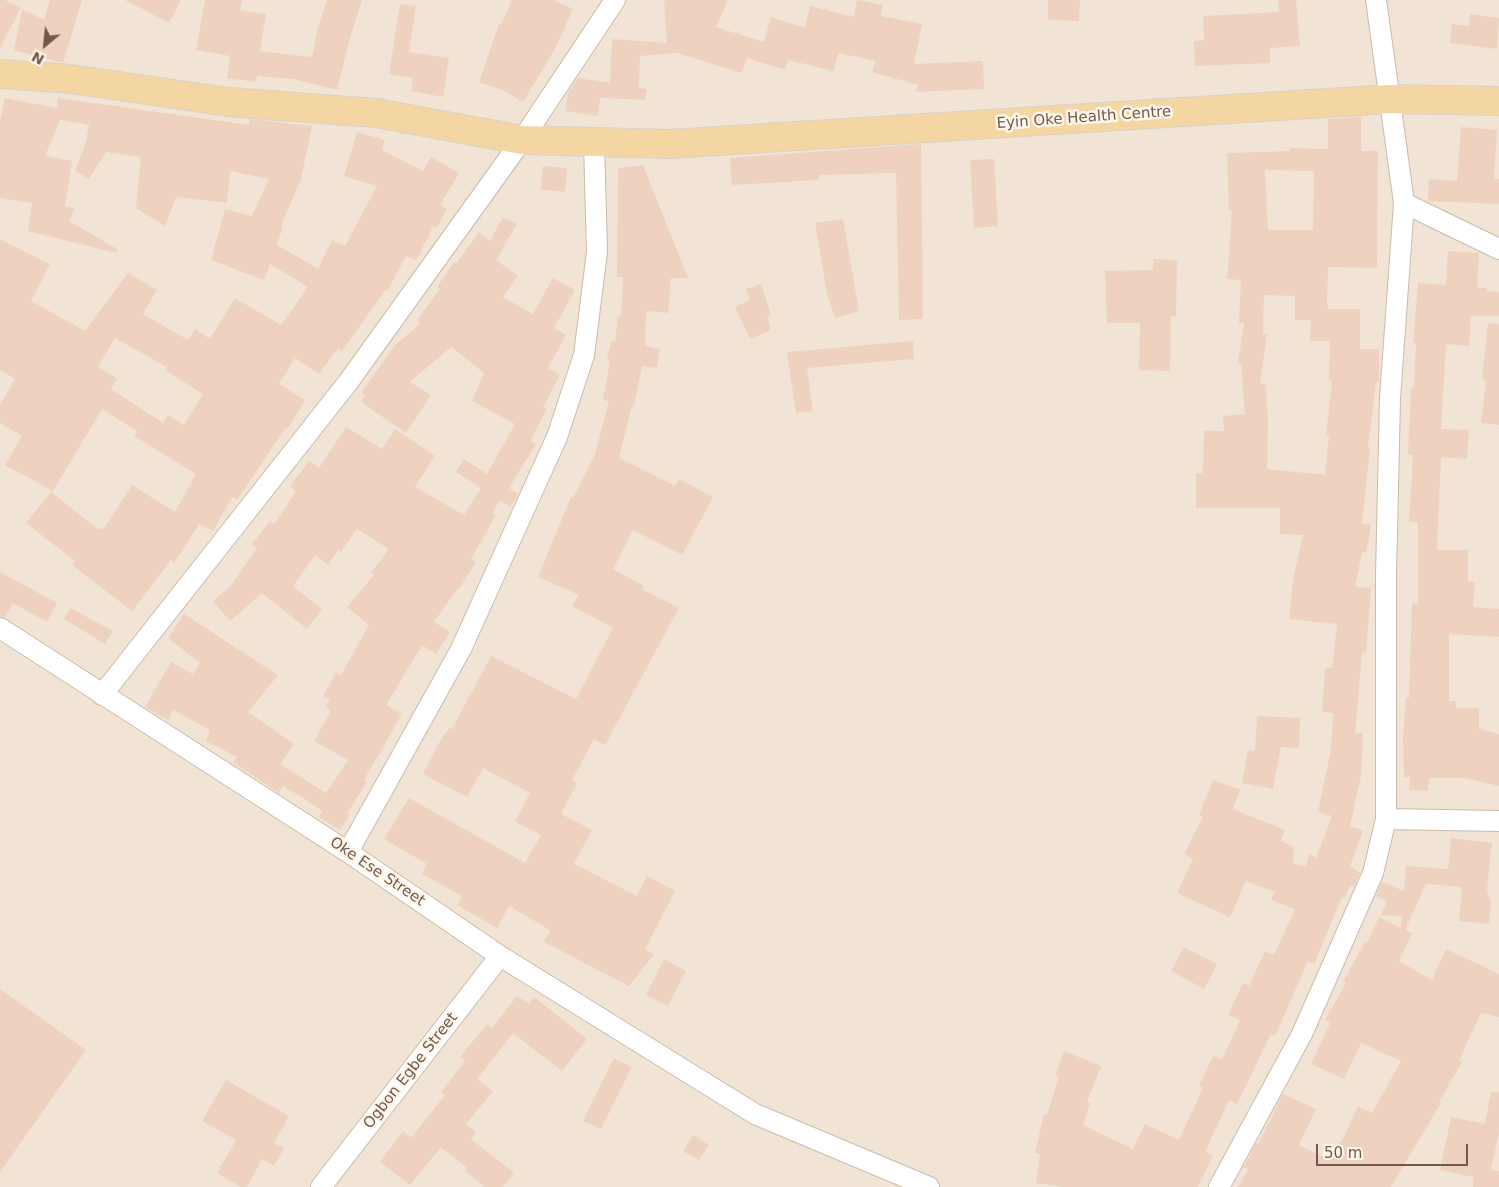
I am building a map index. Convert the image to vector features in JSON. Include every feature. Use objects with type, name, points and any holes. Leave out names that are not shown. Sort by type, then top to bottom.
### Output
[{"type":"main road","name":"Eyin Oke Health Centre","points":[[0,74],[71,79],[228,102],[376,113],[522,140],[670,144],[1391,99],[1499,101]]},
{"type":"street","points":[[102,695],[348,381],[522,140],[616,0]]},
{"type":"street","points":[[1218,1187],[1302,1034],[1373,873],[1386,819],[1386,575],[1390,398],[1404,203],[1376,0]]},
{"type":"street","points":[[348,852],[461,649],[558,438],[584,355],[597,252],[601,142]]},
{"type":"street","points":[[1404,203],[1499,249]]},
{"type":"street","name":"Oke Ese Street","points":[[0,628],[348,852],[500,956],[755,1114],[929,1187]]},
{"type":"street","points":[[1386,819],[1499,821]]},
{"type":"street","name":"Ogbon Egbe Street","points":[[321,1187],[500,956]]},
{"type":"shaded area","points":[[0,0],[1499,0],[1499,1187],[0,1187]]},
{"type":"building","points":[[0,0],[5,0],[21,8],[0,48]]},
{"type":"building","points":[[50,0],[82,0],[63,63],[14,50],[22,9],[44,20]]},
{"type":"building","points":[[125,0],[181,0],[169,23]]},
{"type":"building","points":[[205,0],[242,0],[240,10],[266,14],[260,51],[312,57],[318,27],[327,0],[362,0],[337,90],[293,79],[257,76],[256,82],[227,78],[230,56],[196,50]]},
{"type":"building","points":[[512,0],[554,0],[573,9],[555,49],[523,102],[503,90],[479,82],[499,24],[501,25]]},
{"type":"building","points":[[664,0],[728,0],[716,27],[764,42],[771,17],[805,28],[810,6],[854,17],[857,0],[883,5],[881,16],[922,24],[914,64],[983,61],[984,89],[916,92],[918,85],[872,72],[876,61],[838,53],[834,71],[788,60],[785,70],[747,58],[742,73],[677,53],[640,56],[639,88],[647,89],[645,100],[600,98],[598,116],[565,111],[568,93],[578,78],[610,83],[612,39],[667,43]]},
{"type":"building","points":[[1048,0],[1080,0],[1079,21],[1048,20]]},
{"type":"building","points":[[1278,0],[1296,0],[1300,46],[1270,48],[1270,63],[1195,66],[1194,41],[1204,40],[1203,16],[1279,12]]},
{"type":"building","points":[[400,4],[416,6],[409,52],[449,58],[443,97],[411,91],[413,78],[389,74]]},
{"type":"building","points":[[1470,14],[1499,18],[1497,49],[1450,43],[1452,24],[1469,26]]},
{"type":"building","points":[[5,98],[57,108],[58,98],[249,125],[250,119],[312,126],[301,179],[281,225],[283,226],[277,245],[318,269],[332,240],[345,246],[377,186],[344,176],[357,132],[385,140],[382,150],[423,171],[431,157],[459,173],[440,205],[447,209],[437,228],[433,227],[416,261],[406,256],[388,290],[386,289],[342,351],[338,348],[319,374],[295,358],[279,384],[305,400],[288,428],[286,427],[237,500],[232,497],[213,531],[199,524],[174,563],[171,560],[132,611],[72,565],[75,561],[26,523],[51,492],[99,530],[100,528],[103,530],[132,485],[175,512],[196,474],[134,436],[137,431],[102,409],[53,491],[5,465],[22,436],[0,423],[0,405],[15,379],[0,370],[0,239],[50,264],[31,301],[85,331],[128,273],[157,290],[143,314],[188,340],[195,329],[210,339],[235,298],[281,325],[308,287],[270,264],[264,280],[211,260],[225,209],[252,216],[269,179],[230,171],[227,203],[176,197],[165,226],[136,208],[141,157],[106,152],[89,179],[75,171],[86,142],[89,125],[60,120],[45,156],[72,161],[65,206],[75,208],[69,221],[117,249],[116,253],[28,231],[32,203],[0,198],[0,122]],"holes":[[[115,338],[167,367],[165,370],[203,394],[184,425],[168,415],[163,423],[111,389],[117,378],[98,367]]]},
{"type":"building","points":[[1361,117],[1361,151],[1378,151],[1377,268],[1328,267],[1327,303],[1328,309],[1360,309],[1360,349],[1379,349],[1379,382],[1376,382],[1368,448],[1370,448],[1362,524],[1371,525],[1366,553],[1362,552],[1355,587],[1371,588],[1366,653],[1362,652],[1355,733],[1363,733],[1361,776],[1350,826],[1363,831],[1350,866],[1360,873],[1354,887],[1350,885],[1345,898],[1342,897],[1314,964],[1308,961],[1275,1036],[1271,1034],[1237,1104],[1229,1100],[1205,1152],[1213,1155],[1198,1187],[1062,1187],[1036,1183],[1040,1154],[1035,1153],[1044,1114],[1047,1115],[1059,1076],[1055,1075],[1064,1051],[1101,1066],[1087,1102],[1090,1103],[1083,1125],[1133,1149],[1145,1124],[1179,1140],[1203,1088],[1199,1086],[1213,1056],[1222,1060],[1240,1020],[1228,1015],[1243,983],[1249,986],[1265,951],[1274,955],[1295,909],[1271,900],[1275,892],[1246,881],[1230,917],[1177,893],[1193,859],[1184,854],[1203,817],[1199,815],[1213,780],[1240,790],[1233,809],[1285,830],[1281,841],[1294,847],[1293,864],[1306,866],[1309,854],[1316,858],[1332,816],[1318,812],[1331,750],[1333,713],[1322,712],[1325,668],[1332,668],[1337,624],[1289,619],[1293,580],[1303,535],[1280,534],[1280,508],[1196,508],[1196,473],[1203,473],[1204,431],[1224,431],[1223,416],[1245,414],[1241,364],[1238,363],[1244,323],[1239,323],[1241,280],[1227,279],[1232,211],[1229,211],[1227,153],[1290,151],[1290,148],[1328,149],[1328,119]],"holes":[[[1265,170],[1314,171],[1313,230],[1268,230]],[[1264,295],[1295,296],[1295,320],[1311,320],[1310,341],[1330,341],[1329,381],[1332,381],[1326,436],[1329,436],[1325,475],[1267,469],[1268,422],[1266,384],[1260,384],[1267,334],[1263,334]]]},
{"type":"building","points":[[1461,127],[1497,130],[1494,179],[1499,179],[1499,204],[1428,201],[1429,179],[1457,181]]},
{"type":"building","points":[[921,144],[923,319],[899,320],[896,173],[819,175],[819,180],[732,185],[730,158]]},
{"type":"building","points":[[994,159],[998,226],[974,228],[970,160]]},
{"type":"building","points":[[643,165],[688,278],[671,278],[668,313],[646,311],[645,346],[660,349],[657,368],[642,366],[634,406],[632,405],[619,458],[675,486],[679,479],[713,497],[682,555],[633,530],[613,569],[644,586],[642,589],[679,608],[605,745],[594,739],[572,780],[577,783],[561,814],[592,830],[574,864],[637,896],[647,876],[675,891],[645,949],[654,954],[629,986],[544,942],[550,930],[509,906],[497,928],[457,905],[462,896],[422,874],[427,864],[384,839],[409,798],[525,863],[541,835],[515,822],[530,793],[483,768],[467,797],[423,774],[439,743],[449,728],[452,729],[491,656],[576,699],[613,628],[572,606],[579,595],[538,577],[571,497],[573,498],[595,454],[609,401],[603,400],[610,361],[607,360],[611,341],[615,341],[618,315],[621,316],[623,277],[617,277],[618,168]]},
{"type":"building","points":[[543,166],[567,168],[565,192],[541,189]]},
{"type":"building","points":[[503,217],[517,224],[496,260],[518,276],[503,297],[533,314],[553,278],[575,290],[554,328],[566,335],[548,368],[560,375],[543,407],[547,409],[530,441],[536,444],[509,488],[518,494],[510,507],[500,500],[492,513],[496,515],[471,559],[476,562],[459,589],[434,622],[450,632],[436,654],[422,645],[386,705],[402,714],[364,780],[367,782],[347,814],[350,815],[340,830],[319,817],[322,811],[303,798],[283,786],[279,793],[233,762],[237,757],[206,741],[210,730],[173,710],[168,720],[145,707],[171,662],[193,674],[200,663],[168,638],[184,614],[278,675],[248,712],[294,744],[280,764],[326,793],[348,760],[314,741],[331,711],[326,707],[330,700],[323,696],[336,673],[341,675],[369,625],[347,607],[374,575],[371,573],[389,549],[357,529],[341,552],[338,550],[328,565],[315,555],[293,586],[322,609],[307,629],[262,593],[230,621],[213,601],[230,587],[257,548],[252,544],[270,521],[274,524],[296,492],[290,486],[309,461],[319,468],[346,427],[382,449],[395,429],[435,456],[415,487],[464,515],[481,488],[456,472],[464,459],[487,474],[515,424],[472,401],[484,373],[451,347],[410,382],[431,395],[406,433],[361,402],[365,395],[361,393],[395,345],[421,323],[417,320],[440,289],[437,287],[454,262],[456,264],[479,232],[490,241]]},
{"type":"building","points":[[843,219],[859,311],[835,318],[827,294],[815,223]]},
{"type":"building","points":[[1448,251],[1479,253],[1477,287],[1487,288],[1487,291],[1499,292],[1499,316],[1471,316],[1469,346],[1446,344],[1441,429],[1469,430],[1467,459],[1441,457],[1437,550],[1468,550],[1468,581],[1475,582],[1473,607],[1499,609],[1499,637],[1449,634],[1449,701],[1456,701],[1456,708],[1479,708],[1479,729],[1499,734],[1499,786],[1464,778],[1429,778],[1428,791],[1409,790],[1410,777],[1404,777],[1403,736],[1406,698],[1409,698],[1412,603],[1418,604],[1418,522],[1409,522],[1413,455],[1408,455],[1411,387],[1414,387],[1416,343],[1413,343],[1418,283],[1446,285]]},
{"type":"building","points":[[1153,259],[1177,260],[1176,316],[1171,316],[1170,371],[1139,370],[1140,323],[1107,323],[1105,271],[1153,270]]},
{"type":"building","points":[[761,284],[771,315],[767,316],[771,330],[750,339],[735,307],[750,300],[746,289]]},
{"type":"building","points":[[1488,323],[1499,324],[1499,425],[1481,423],[1486,380],[1482,379]]},
{"type":"building","points":[[913,341],[914,359],[807,368],[813,411],[796,413],[787,352]]},
{"type":"building","points":[[0,572],[57,603],[47,622],[13,603],[5,618],[0,616]]},
{"type":"building","points":[[70,608],[113,631],[105,644],[64,619]]},
{"type":"building","points":[[1257,716],[1300,718],[1299,748],[1281,747],[1273,789],[1242,783],[1248,750],[1255,751]]},
{"type":"building","points":[[1451,838],[1492,843],[1487,889],[1491,903],[1489,924],[1459,921],[1462,887],[1426,884],[1405,930],[1412,933],[1399,961],[1432,980],[1446,949],[1499,974],[1499,1017],[1481,1013],[1459,1060],[1462,1062],[1439,1102],[1441,1103],[1391,1187],[1238,1187],[1248,1169],[1243,1168],[1256,1143],[1258,1144],[1283,1094],[1316,1109],[1299,1145],[1330,1160],[1345,1135],[1358,1106],[1372,1113],[1401,1061],[1361,1043],[1344,1079],[1311,1064],[1330,1023],[1325,1020],[1346,983],[1343,982],[1365,942],[1367,943],[1379,917],[1401,928],[1402,916],[1381,915],[1387,901],[1376,896],[1382,882],[1404,891],[1406,866],[1448,869]]},
{"type":"building","points":[[1184,947],[1217,964],[1204,989],[1171,971]]},
{"type":"building","points":[[664,959],[686,971],[668,1006],[646,995]]},
{"type":"building","points":[[0,989],[86,1050],[0,1172]]},
{"type":"building","points":[[517,996],[529,1004],[534,997],[587,1039],[562,1071],[513,1033],[477,1079],[493,1091],[466,1124],[476,1132],[471,1139],[514,1173],[503,1187],[485,1187],[465,1171],[467,1168],[441,1147],[410,1185],[380,1162],[403,1131],[411,1138],[445,1095],[441,1092],[465,1061],[460,1057],[487,1024],[492,1028]]},
{"type":"building","points":[[614,1058],[632,1067],[601,1129],[583,1121]]},
{"type":"building","points":[[226,1080],[289,1116],[274,1143],[284,1148],[274,1166],[262,1159],[247,1187],[241,1187],[217,1173],[236,1140],[202,1121]]},
{"type":"building","points":[[1491,1092],[1499,1092],[1499,1131],[1491,1170],[1499,1171],[1499,1187],[1473,1187],[1473,1177],[1440,1170],[1451,1117],[1485,1124]]},
{"type":"building","points":[[693,1135],[709,1145],[699,1160],[683,1151]]}]
